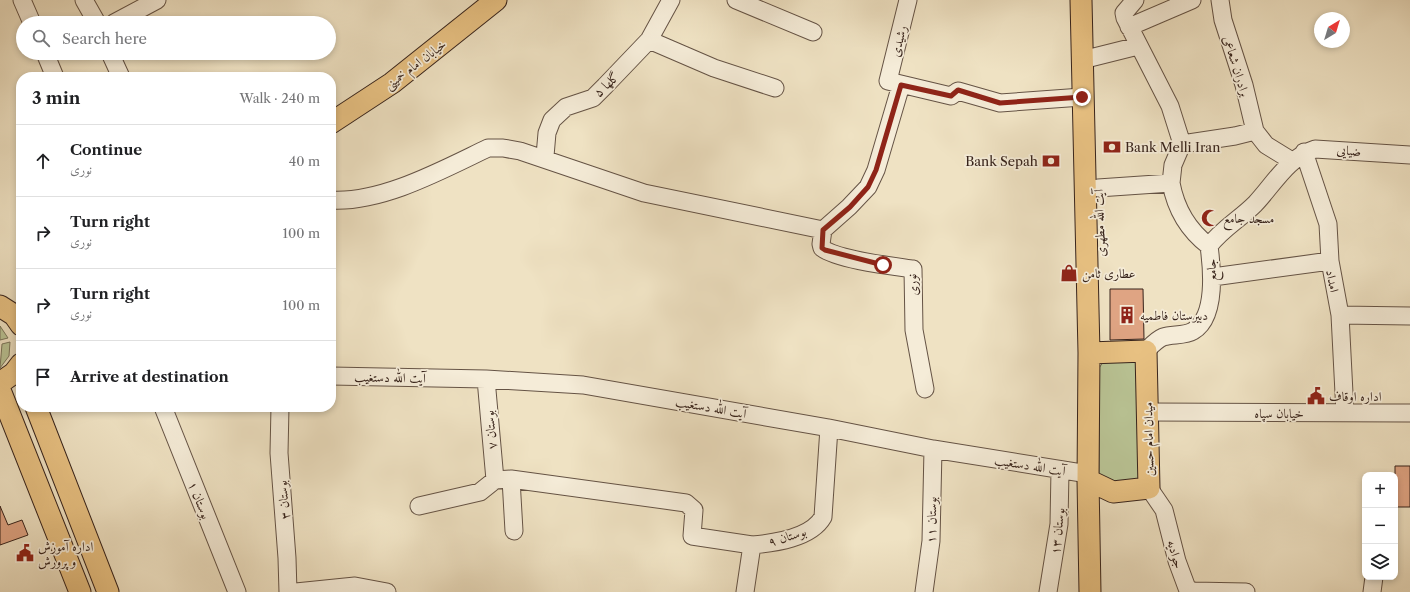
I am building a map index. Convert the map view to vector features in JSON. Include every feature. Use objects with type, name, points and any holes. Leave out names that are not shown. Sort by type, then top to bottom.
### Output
[{"type":"main road","name":"خیابان امام خمینی","points":[[336,120],[392,83],[496,0]]},
{"type":"main road","name":"آیت الله مطهری","points":[[1081,0],[1082,97],[1096,352]]},
{"type":"main road","name":"آیت الله مطهری","points":[[1082,97],[1093,126],[1098,188],[1096,352]]},
{"type":"main road","points":[[1090,592],[1088,477],[1096,352],[1146,350]]},
{"type":"main road","name":"میدان امام حسین","points":[[1113,492],[1149,488],[1149,412],[1146,350]]},
{"type":"main road","points":[[0,383],[11,377],[16,371]]},
{"type":"main road","points":[[0,390],[80,592]]},
{"type":"main road","points":[[38,412],[106,591]]},
{"type":"main road","points":[[1088,477],[1113,492],[1105,501],[1099,512],[1099,592]]},
{"type":"street","points":[[22,0],[29,16]]},
{"type":"street","points":[[84,0],[93,16]]},
{"type":"street","points":[[127,16],[157,0]]},
{"type":"street","name":"گلها ۵","points":[[542,158],[545,156],[547,133],[552,120],[559,113],[574,104],[593,98],[649,40],[671,0]]},
{"type":"street","points":[[736,0],[813,32]]},
{"type":"street","name":"رشیدی","points":[[894,83],[908,0]]},
{"type":"street","points":[[1135,0],[1124,13],[1138,46],[1170,106],[1182,144],[1173,165],[1171,184],[1179,210],[1184,220],[1190,229],[1209,246]]},
{"type":"street","points":[[1129,27],[1192,0]]},
{"type":"street","name":"برادران شعاعی","points":[[1220,0],[1223,20],[1244,85],[1255,131]]},
{"type":"street","points":[[649,40],[714,68],[776,88]]},
{"type":"street","points":[[1082,60],[1138,46]]},
{"type":"street","points":[[48,60],[53,72]]},
{"type":"street","points":[[113,60],[119,72]]},
{"type":"street","points":[[336,200],[361,199],[392,190],[488,148],[514,150],[542,158],[644,193],[823,230],[850,207],[868,187],[876,170],[894,83],[951,96],[958,90],[1000,103],[1082,97]]},
{"type":"street","points":[[1182,144],[1255,131],[1266,145],[1298,157]]},
{"type":"street","name":"ضیایی","points":[[1298,157],[1315,149],[1330,148],[1410,155]]},
{"type":"street","name":"جامع","points":[[1146,350],[1163,337],[1193,331],[1198,326],[1205,316],[1210,303],[1213,277],[1209,246],[1219,234],[1254,205],[1298,157]]},
{"type":"street","name":"امداد","points":[[1298,157],[1328,224],[1330,261],[1340,315],[1344,413]]},
{"type":"street","points":[[1098,188],[1171,184]]},
{"type":"street","name":"نوری","points":[[823,230],[821,244],[822,248],[825,250],[883,265],[913,269],[914,330],[925,388]]},
{"type":"street","points":[[1213,277],[1330,261]]},
{"type":"street","points":[[1340,315],[1410,316]]},
{"type":"street","name":"آیت الله دستغیب","points":[[336,376],[486,379],[583,385],[829,428],[933,449],[1060,470],[1088,477]]},
{"type":"street","name":"بوستان ۷","points":[[486,379],[503,480],[514,531]]},
{"type":"street","name":"بوستان ۱","points":[[165,412],[237,592]]},
{"type":"street","name":"بوستان ۳","points":[[280,412],[279,453],[288,592]]},
{"type":"street","name":"خیابان سپاه","points":[[1149,412],[1410,413]]},
{"type":"street","name":"بوستان ۹","points":[[745,592],[752,545],[796,536],[818,524],[823,517],[829,428]]},
{"type":"street","name":"بوستان ۱۱","points":[[924,592],[931,541],[933,449]]},
{"type":"street","name":"بوستان ۱۳","points":[[1048,592],[1059,524],[1060,470]]},
{"type":"street","points":[[419,506],[480,492],[503,480],[686,503],[694,510],[692,536],[752,545]]},
{"type":"street","name":"جوادیه","points":[[1149,488],[1164,510],[1177,560],[1187,588],[1193,591],[1246,592]]},
{"type":"street","points":[[1372,592],[1374,580]]},
{"type":"street","points":[[296,592],[355,586],[387,592]]},
{"type":"green space","points":[[0,326],[8,338],[0,340]]},
{"type":"green space","points":[[10,342],[9,356],[0,368],[2,344]]},
{"type":"green space","points":[[1136,360],[1139,479],[1109,484],[1100,476],[1099,473],[1099,368],[1104,361]]},
{"type":"building","name":"دبیرستان فاطمیه","points":[[1110,289],[1143,289],[1144,339],[1110,340]]},
{"type":"building","points":[[1395,466],[1410,466],[1410,507],[1398,507],[1398,472],[1395,472]]},
{"type":"building","points":[[0,506],[8,525],[22,520],[28,535],[0,545]]},
{"type":"place","name":"Bank Melli Iran","points":[[1112,147]]},
{"type":"place","name":"Bank Sepah","points":[[1051,161]]},
{"type":"place","name":"مسجد جامع","points":[[1210,218]]},
{"type":"place","name":"عطاری ثامن","points":[[1069,273]]},
{"type":"place","name":"دبیرستان فاطمیه","points":[[1127,315]]},
{"type":"place","name":"اداره اوقاف","points":[[1316,396]]},
{"type":"place","name":"اداره آموزش و پرورش","points":[[25,553]]},
{"type":"route","points":[[883,265],[825,250],[822,248],[821,244],[823,230],[850,207],[868,187],[876,170],[901,85],[951,96],[958,90],[1000,103],[1082,97]]}]
